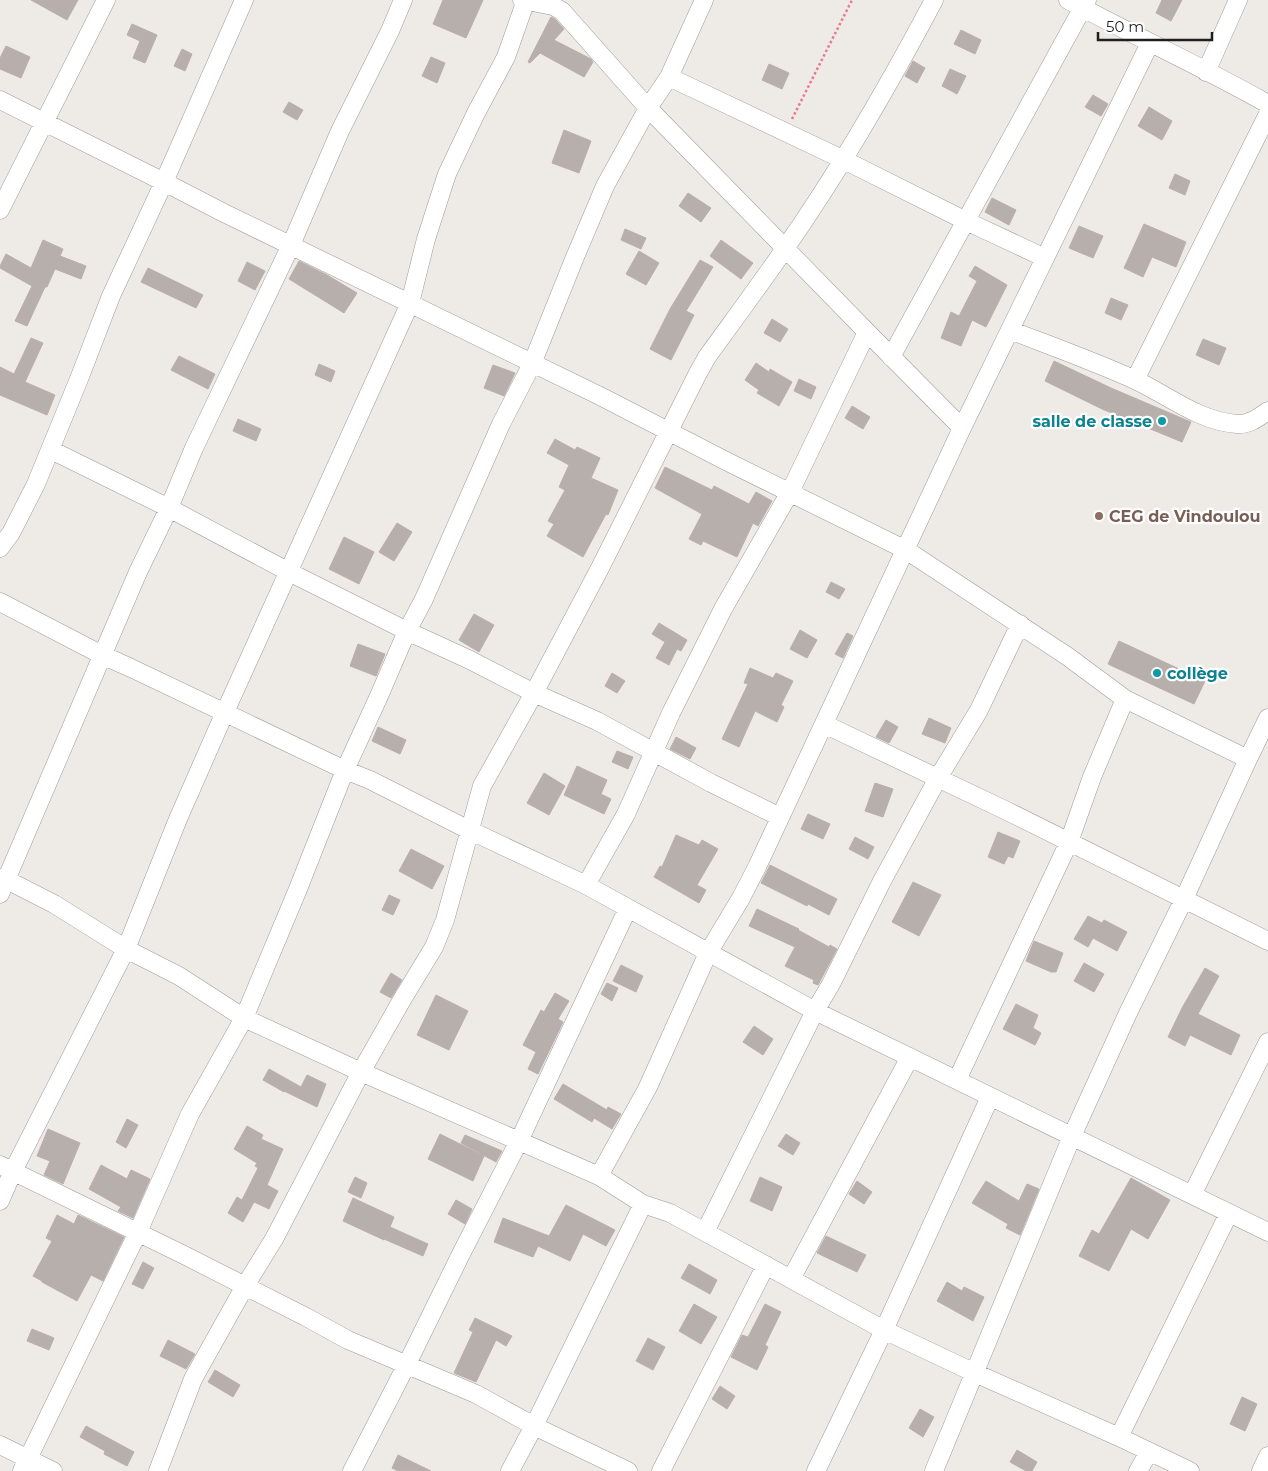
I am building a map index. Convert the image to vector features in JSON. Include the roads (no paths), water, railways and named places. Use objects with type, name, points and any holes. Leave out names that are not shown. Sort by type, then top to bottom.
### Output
[{"type":"street","points":[[0,210],[106,0]]},
{"type":"street","points":[[0,548],[11,533],[36,484],[111,296],[164,182],[244,0]]},
{"type":"street","points":[[403,0],[390,31],[340,131],[291,245],[194,448],[2,884],[54,904],[126,949],[179,976],[244,1018],[361,1072],[599,1176],[643,1204],[670,1213],[884,1330],[1190,1471]]},
{"type":"street","points":[[522,0],[553,6],[562,11],[648,108],[962,428]]},
{"type":"street","points":[[0,1201],[6,1168],[126,949],[178,819],[225,712],[410,303],[426,239],[447,174],[476,113],[506,57],[526,0]]},
{"type":"street","points":[[25,1465],[138,1232],[190,1114],[244,1018],[298,889],[344,770],[407,631],[424,599],[501,424],[532,364],[574,257],[606,186],[648,108],[669,77],[704,0]]},
{"type":"street","points":[[158,1471],[193,1379],[245,1286],[274,1239],[361,1072],[434,947],[445,920],[482,786],[600,568],[707,357],[785,248],[842,159],[899,66],[934,0]]},
{"type":"street","points":[[1206,72],[1238,0]]},
{"type":"street","points":[[892,357],[966,221],[1080,3],[1150,43],[1268,104]]},
{"type":"street","points":[[599,1176],[648,1087],[708,953],[741,898],[962,428],[1150,43]]},
{"type":"street","points":[[669,77],[1045,258]]},
{"type":"street","points":[[0,100],[224,213],[600,396],[906,550],[1020,624],[1125,699],[1248,759]]},
{"type":"street","points":[[1135,380],[1268,114]]},
{"type":"street","points":[[1010,330],[1135,380],[1194,412],[1225,422],[1240,424],[1253,421],[1268,411]]},
{"type":"street","points":[[586,885],[626,814],[653,751],[723,609],[790,492],[867,332]]},
{"type":"street","points":[[51,450],[169,508],[289,572],[407,631],[470,660],[534,693],[597,721],[711,783],[780,817]]},
{"type":"street","points":[[0,602],[102,655],[344,770],[370,780],[469,830],[586,885],[815,1011],[1268,1232]]},
{"type":"street","points":[[705,1232],[815,1011],[832,984],[882,881],[938,778],[978,710],[1020,624]]},
{"type":"street","points":[[957,1080],[1068,842],[1092,777],[1125,699]]},
{"type":"street","points":[[934,1471],[1072,1136],[1128,1013],[1184,899],[1268,718]]},
{"type":"street","points":[[824,724],[1008,810],[1068,842],[1268,941]]},
{"type":"street","points":[[352,1471],[519,1141],[628,908]]},
{"type":"street","points":[[1192,1195],[1268,1042]]},
{"type":"street","points":[[791,1279],[910,1057]]},
{"type":"street","points":[[816,1471],[884,1330],[990,1097]]},
{"type":"street","points":[[6,1168],[306,1316],[348,1340],[476,1394],[534,1426],[628,1471]]},
{"type":"street","points":[[510,1471],[643,1204]]},
{"type":"street","points":[[1119,1437],[1230,1213]]},
{"type":"street","points":[[661,1471],[766,1265]]},
{"type":"street","points":[[0,1445],[25,1465],[53,1471]]},
{"type":"street","points":[[1138,1471],[1148,1452]]},
{"type":"street","points":[[1261,1471],[1268,1456]]},
{"type":"place","name":"salle de classe","points":[[1162,421]]},
{"type":"place","name":"CEG de Vindoulou","points":[[1099,516]]},
{"type":"place","name":"collège","points":[[1157,673]]}]
